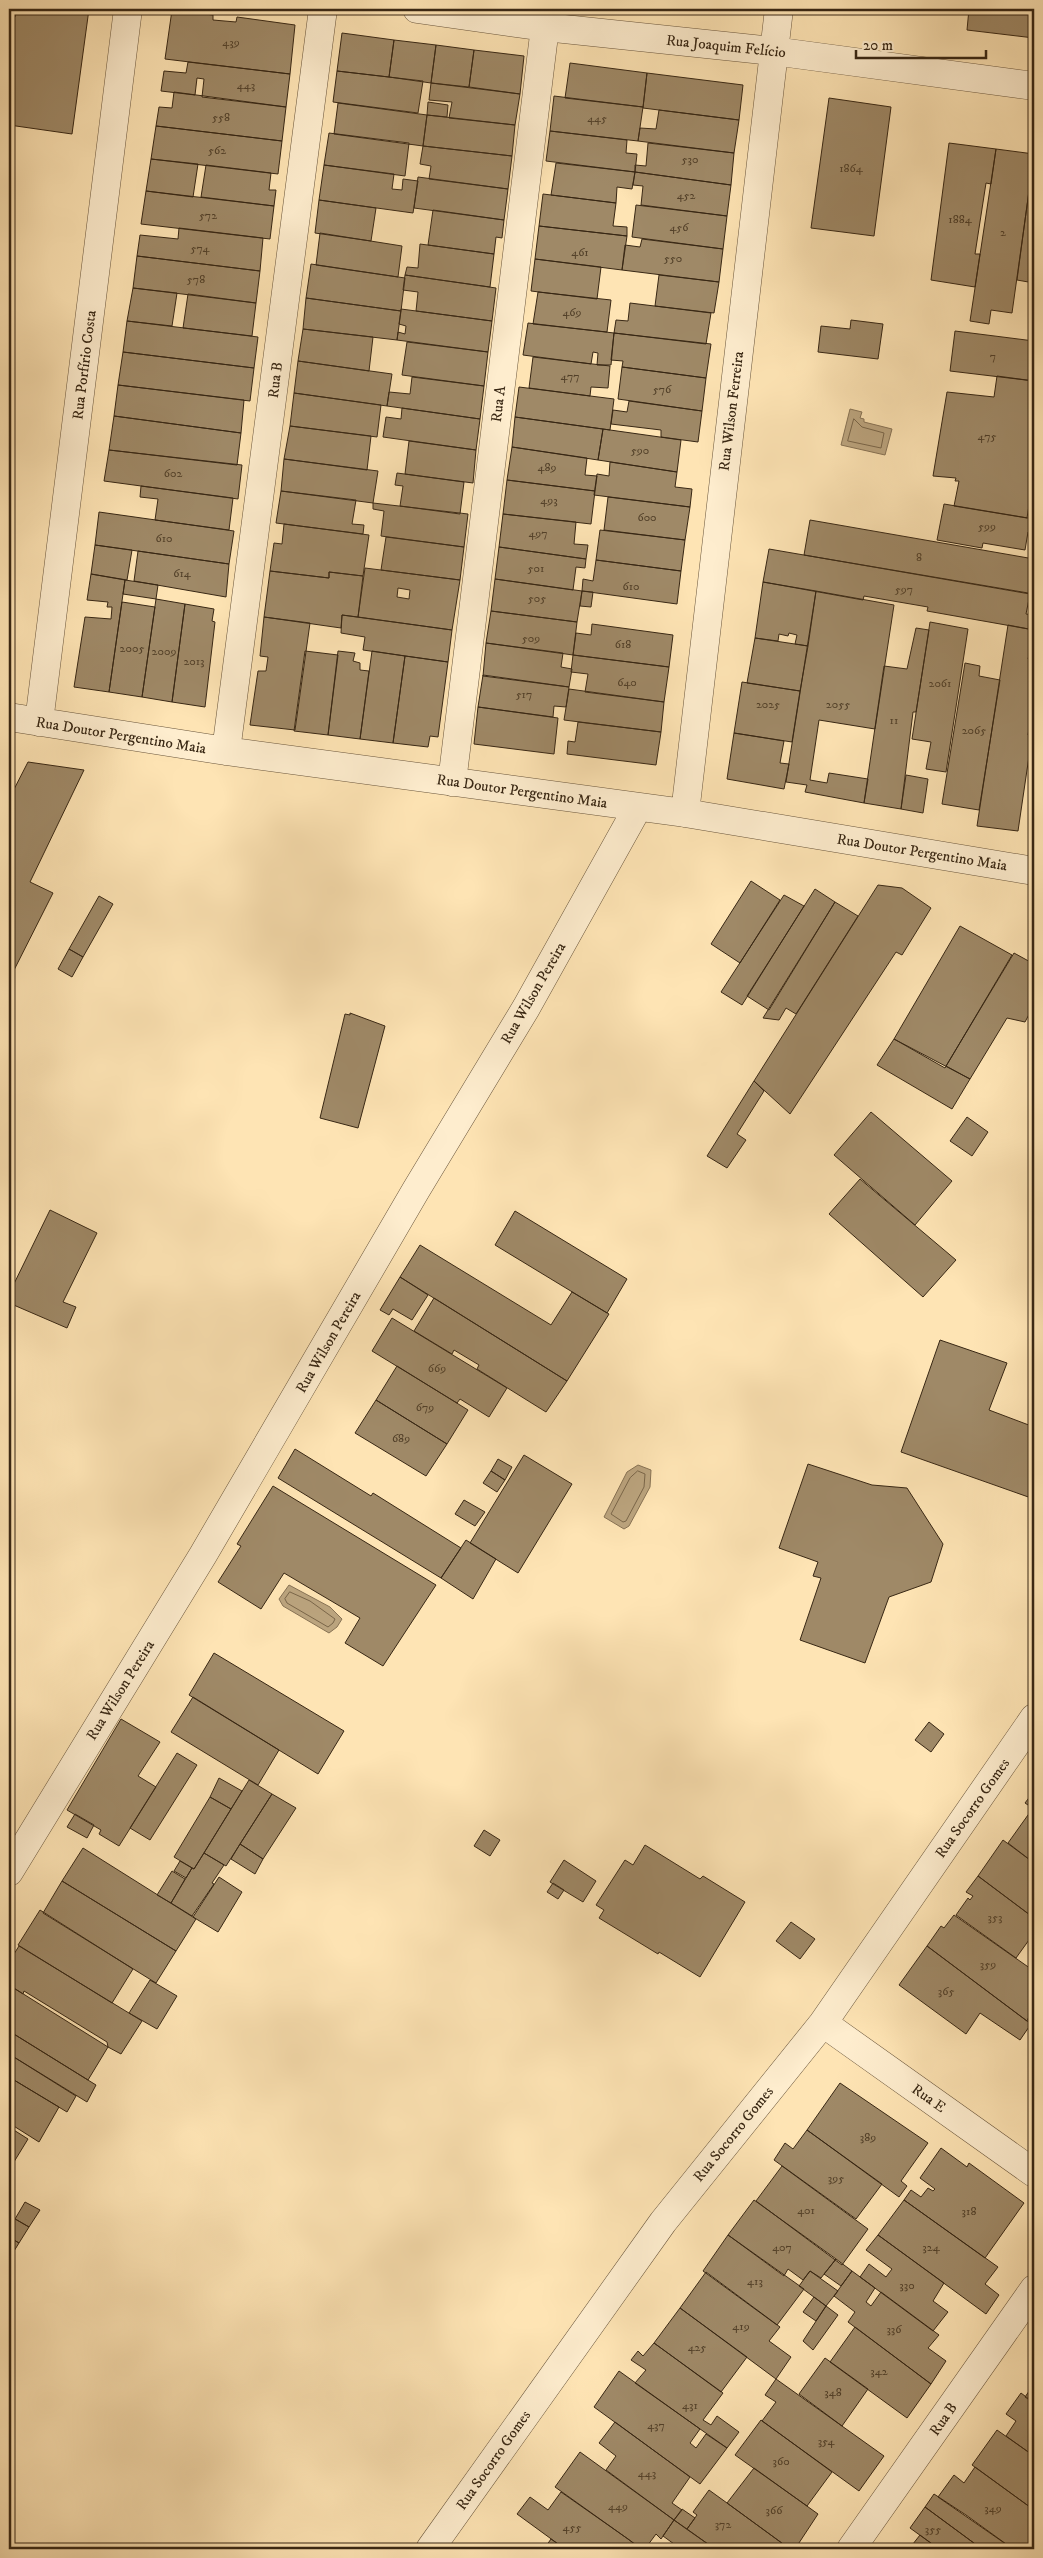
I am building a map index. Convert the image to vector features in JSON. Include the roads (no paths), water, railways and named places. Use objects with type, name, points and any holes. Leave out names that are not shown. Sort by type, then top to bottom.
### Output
[{"type":"street","name":"Rua Porfírio Costa","points":[[39,722],[128,9]]},
{"type":"street","name":"Rua B","points":[[226,751],[323,9]]},
{"type":"street","name":"Rua Joaquim Felício","points":[[417,9],[545,27],[773,50],[1034,86]]},
{"type":"street","name":"Rua Wilson Ferreira","points":[[685,813],[779,9]]},
{"type":"street","name":"Rua A","points":[[452,782],[545,27]]},
{"type":"street","name":"Rua Doutor Pergentino Maia","points":[[9,718],[226,751],[685,813],[1034,871]]},
{"type":"street","name":"Rua Wilson Pereira","points":[[9,1872],[203,1555],[416,1190],[526,1008],[638,807]]},
{"type":"street","name":"Rua Socorro Gomes","points":[[430,2549],[663,2222],[823,2023],[1034,1718]]},
{"type":"street","name":"Rua E","points":[[823,2023],[1034,2173]]},
{"type":"street","name":"Rua B","points":[[851,2549],[1034,2289]]},
{"type":"water","points":[[850,409],[862,412],[860,418],[864,419],[864,422],[892,429],[885,455],[841,445]]},
{"type":"water","points":[[638,1465],[651,1470],[650,1487],[629,1526],[624,1529],[604,1517],[627,1472]]},
{"type":"water","points":[[289,1585],[330,1607],[342,1619],[337,1627],[329,1633],[283,1606],[279,1599]]}]
